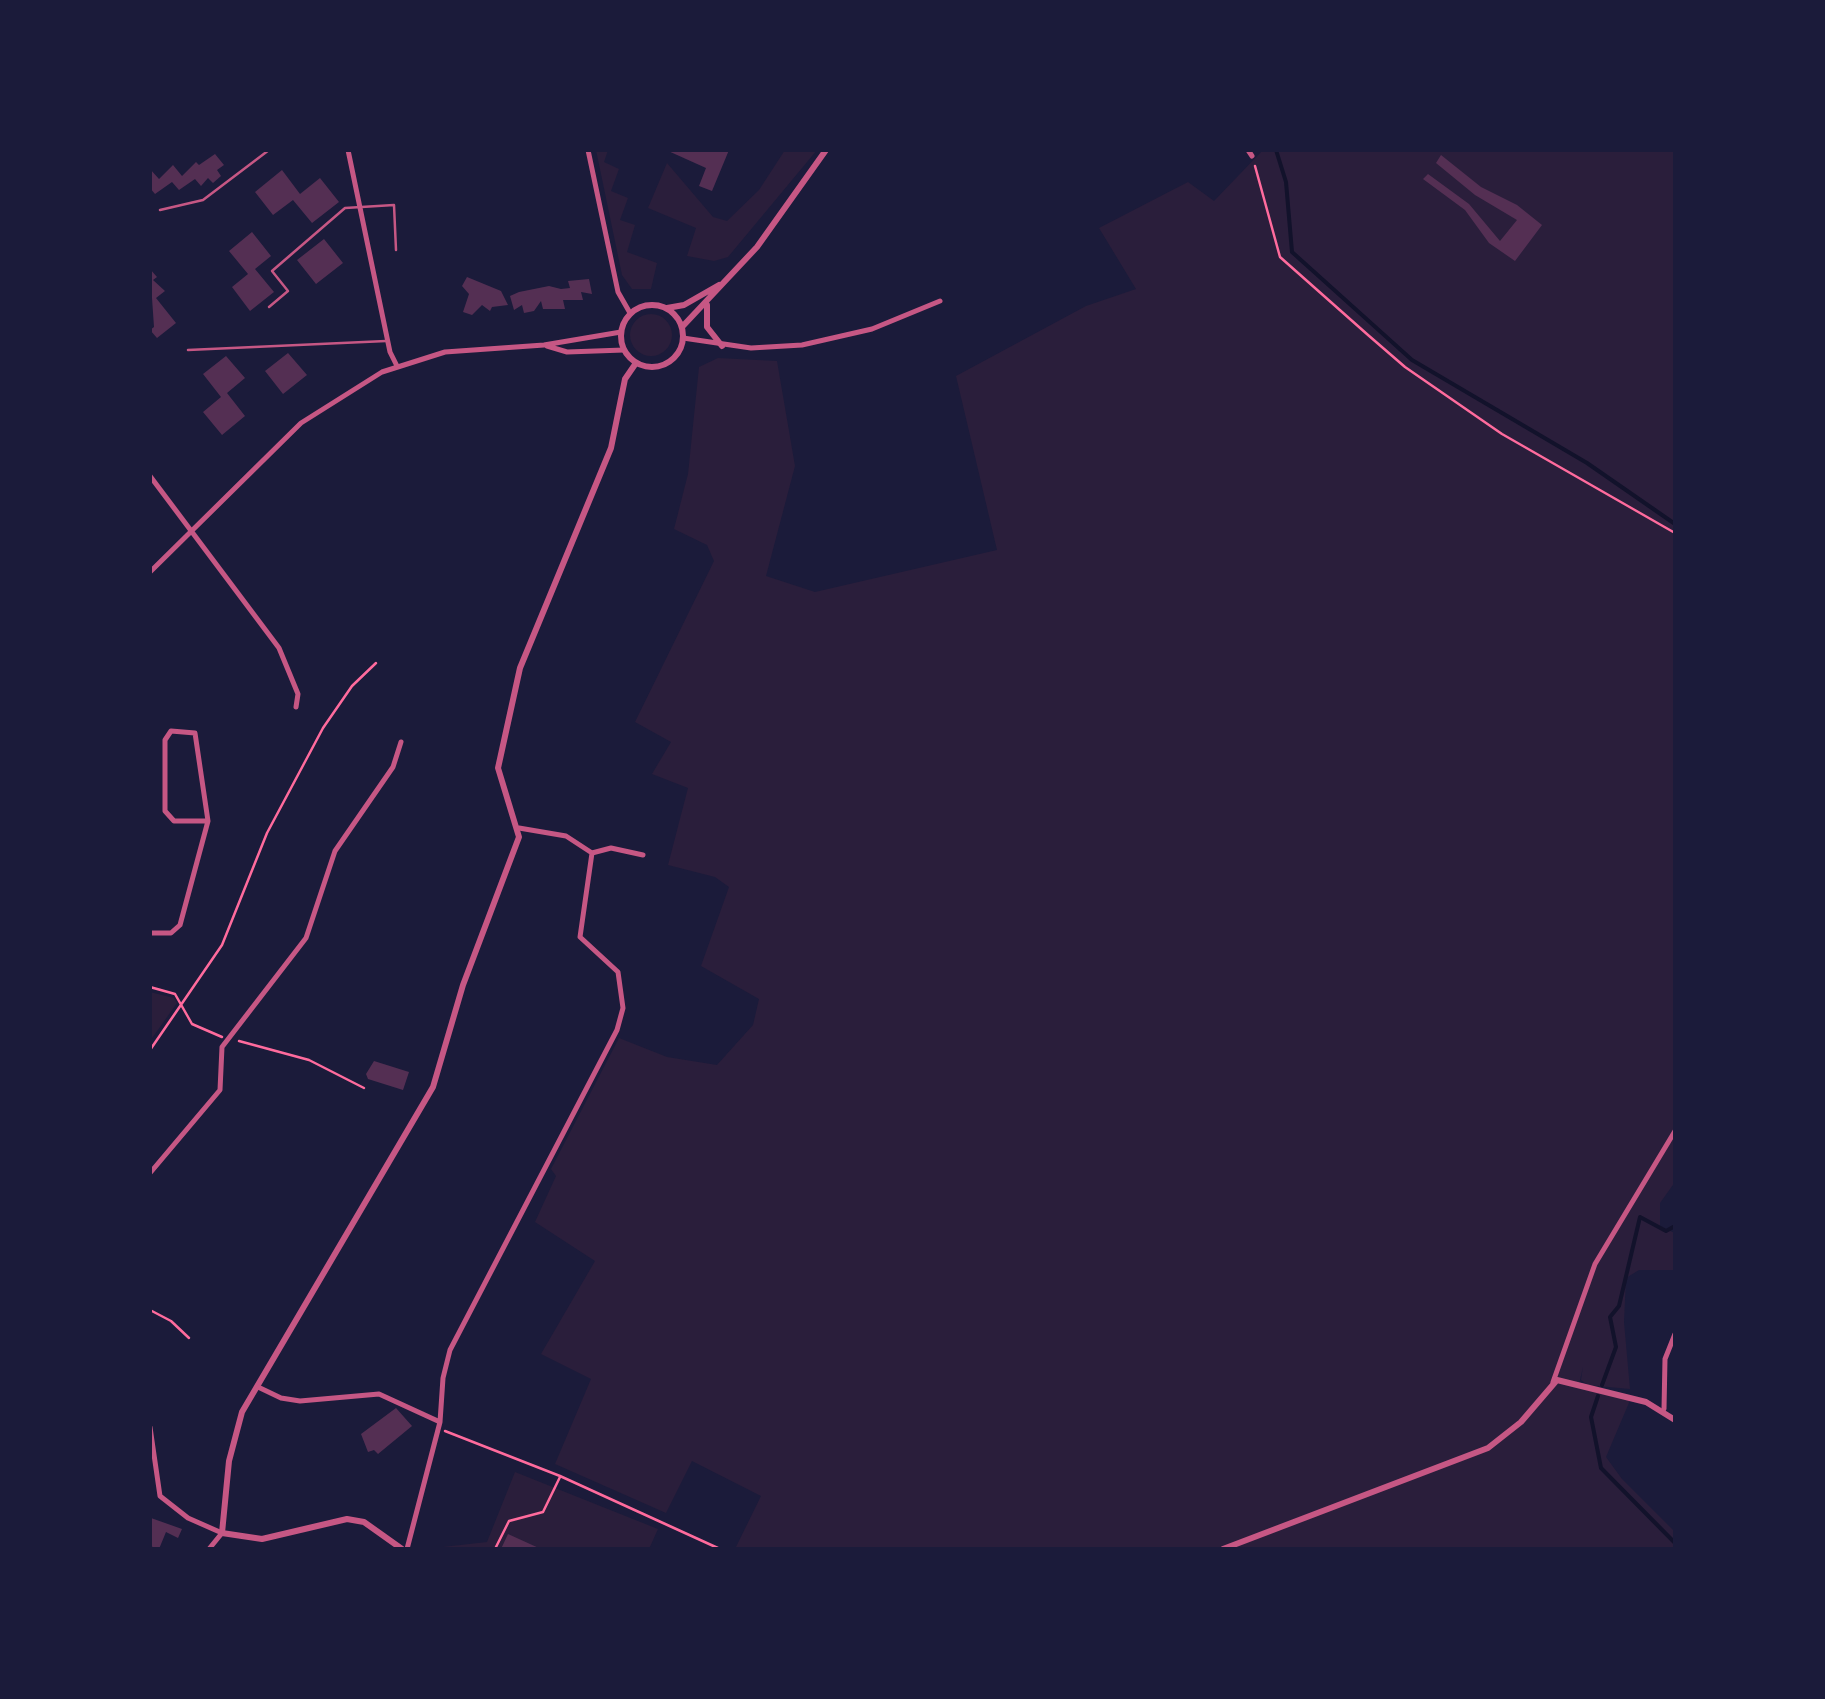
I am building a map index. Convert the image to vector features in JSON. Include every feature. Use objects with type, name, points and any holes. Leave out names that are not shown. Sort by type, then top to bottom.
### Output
[{"type":"street","points":[[348,150],[388,341],[397,366]]},
{"type":"street","points":[[588,150],[618,292],[630,313]]},
{"type":"street","points":[[682,328],[757,247],[826,150]]},
{"type":"street","points":[[666,308],[682,328],[683,338],[670,361],[653,367],[636,362],[624,350],[621,332],[630,313],[648,305],[684,305],[722,284]]},
{"type":"street","points":[[713,295],[705,318],[722,346]]},
{"type":"street","points":[[683,338],[722,346],[777,348],[828,340],[896,322],[940,302]]},
{"type":"street","points":[[150,572],[301,423],[328,402],[397,366],[469,348],[544,345],[621,332]]},
{"type":"street","points":[[544,345],[567,352],[624,350]]},
{"type":"street","points":[[209,1549],[222,1533],[236,1425],[434,1087],[463,984],[513,856],[519,828],[498,774],[516,684],[611,448],[625,379],[636,362]]},
{"type":"street","points":[[150,476],[279,648],[298,694],[296,708]]},
{"type":"street","points":[[150,933],[171,933],[180,925],[208,822],[195,733],[171,731],[165,740],[165,811],[174,822],[208,822]]},
{"type":"street","points":[[150,1173],[220,1090],[218,1054],[306,938],[334,851],[392,767],[401,742]]},
{"type":"street","points":[[519,828],[566,836],[592,852],[611,848],[643,855]]},
{"type":"street","points":[[150,1427],[160,1496],[188,1518],[222,1533],[255,1539],[346,1519],[364,1522],[404,1549],[440,1425],[442,1378],[463,1321],[617,1030],[624,999],[622,980],[610,962],[580,937],[592,852]]},
{"type":"street","points":[[1223,1549],[1488,1448],[1521,1422],[1553,1382],[1595,1264],[1675,1131]]},
{"type":"street","points":[[1664,1409],[1665,1358],[1675,1334]]},
{"type":"street","points":[[1553,1382],[1614,1393],[1664,1409],[1675,1420]]},
{"type":"street","points":[[258,1387],[281,1398],[300,1400],[380,1394],[440,1425]]},
{"type":"street","points":[[255,1539],[258,1549]]},
{"type":"lane","points":[[160,210],[203,200],[268,150]]},
{"type":"lane","points":[[268,307],[288,291],[272,271],[345,208],[394,205],[396,250]]},
{"type":"lane","points":[[188,350],[388,341]]},
{"type":"path","points":[[1250,153],[1275,248],[1298,274],[1405,367],[1502,434],[1675,533]]},
{"type":"path","points":[[150,1050],[234,922],[267,833],[324,728],[352,686],[376,663]]},
{"type":"path","points":[[150,987],[176,994],[192,1024],[309,1060],[364,1088]]},
{"type":"path","points":[[150,1310],[171,1320],[189,1338]]},
{"type":"path","points":[[440,1425],[720,1549]]},
{"type":"path","points":[[495,1549],[509,1521],[543,1512],[560,1476]]},
{"type":"shaded area","points":[[596,150],[608,150],[604,162],[619,169],[611,191],[628,198],[620,220],[635,225],[627,252],[657,263],[651,289],[632,289],[622,275]]},
{"type":"shaded area","points":[[785,150],[817,150],[728,257],[714,261],[687,256],[696,228],[648,208],[667,163],[713,217],[727,221],[759,190]]},
{"type":"shaded area","points":[[1263,150],[1675,150],[1675,1182],[1660,1203],[1660,1227],[1675,1233],[1675,1270],[1639,1270],[1626,1278],[1624,1322],[1630,1389],[1588,1385],[1581,1380],[1583,1367],[1579,1384],[1631,1398],[1606,1457],[1622,1479],[1675,1532],[1675,1549],[735,1549],[761,1496],[692,1461],[666,1513],[555,1464],[591,1379],[541,1354],[595,1261],[535,1222],[556,1176],[551,1169],[619,1038],[667,1057],[717,1065],[753,1025],[759,999],[701,966],[729,887],[715,877],[668,865],[688,788],[652,774],[671,742],[635,722],[714,561],[707,545],[674,529],[688,474],[699,367],[718,358],[777,361],[795,466],[766,576],[815,592],[997,550],[956,376],[1086,306],[1136,289],[1099,228],[1188,182],[1214,201]]},
{"type":"shaded area","points":[[651,314],[666,320],[672,335],[666,350],[651,356],[636,350],[630,335],[636,320]]},
{"type":"shaded area","points":[[150,992],[174,998],[177,1003],[150,1041]]},
{"type":"shaded area","points":[[515,1472],[658,1529],[649,1549],[425,1549],[487,1542]]},
{"type":"building","points":[[666,150],[729,150],[712,191],[699,186],[706,168]]},
{"type":"building","points":[[215,154],[224,165],[217,170],[221,176],[213,183],[208,178],[201,186],[195,179],[179,190],[172,182],[155,194],[150,188],[150,169],[159,179],[173,165],[182,176],[196,162],[199,165]]},
{"type":"building","points":[[1441,155],[1481,187],[1517,205],[1542,225],[1515,261],[1489,243],[1465,210],[1423,179],[1428,174],[1469,204],[1500,241],[1517,220],[1475,195],[1436,163]]},
{"type":"building","points":[[282,170],[300,194],[320,178],[339,202],[312,223],[293,200],[273,215],[255,192]]},
{"type":"building","points":[[252,232],[271,256],[255,269],[274,292],[250,311],[232,287],[248,274],[229,251]]},
{"type":"building","points":[[324,239],[343,263],[316,284],[297,260]]},
{"type":"building","points":[[150,269],[157,277],[153,280],[165,291],[156,298],[176,323],[157,338],[150,330],[154,327]]},
{"type":"building","points":[[467,277],[501,291],[508,305],[492,307],[490,311],[482,305],[472,315],[463,312],[469,294],[462,286]]},
{"type":"building","points":[[589,279],[592,294],[581,292],[583,300],[563,300],[565,309],[543,309],[541,301],[534,311],[524,313],[522,305],[514,310],[510,296],[519,292],[549,286],[570,288],[568,281]]},
{"type":"building","points":[[288,353],[307,375],[283,394],[265,371]]},
{"type":"building","points":[[226,356],[245,378],[227,393],[245,416],[222,435],[203,412],[221,397],[203,374]]},
{"type":"building","points":[[374,1061],[409,1072],[403,1090],[368,1079],[366,1074]]},
{"type":"building","points":[[396,1408],[412,1426],[378,1454],[374,1450],[368,1452],[361,1434]]},
{"type":"building","points":[[151,1518],[182,1529],[178,1538],[166,1532],[159,1549],[150,1546]]},
{"type":"building","points":[[508,1534],[541,1549],[501,1549]]},
{"type":"waterway","points":[[1276,150],[1286,182],[1292,252],[1412,360],[1587,463],[1675,524]]},
{"type":"waterway","points":[[1602,1385],[1616,1347],[1610,1317],[1619,1306],[1640,1217],[1666,1231],[1675,1226]]},
{"type":"waterway","points":[[1598,1396],[1591,1417],[1601,1468],[1675,1543]]}]
